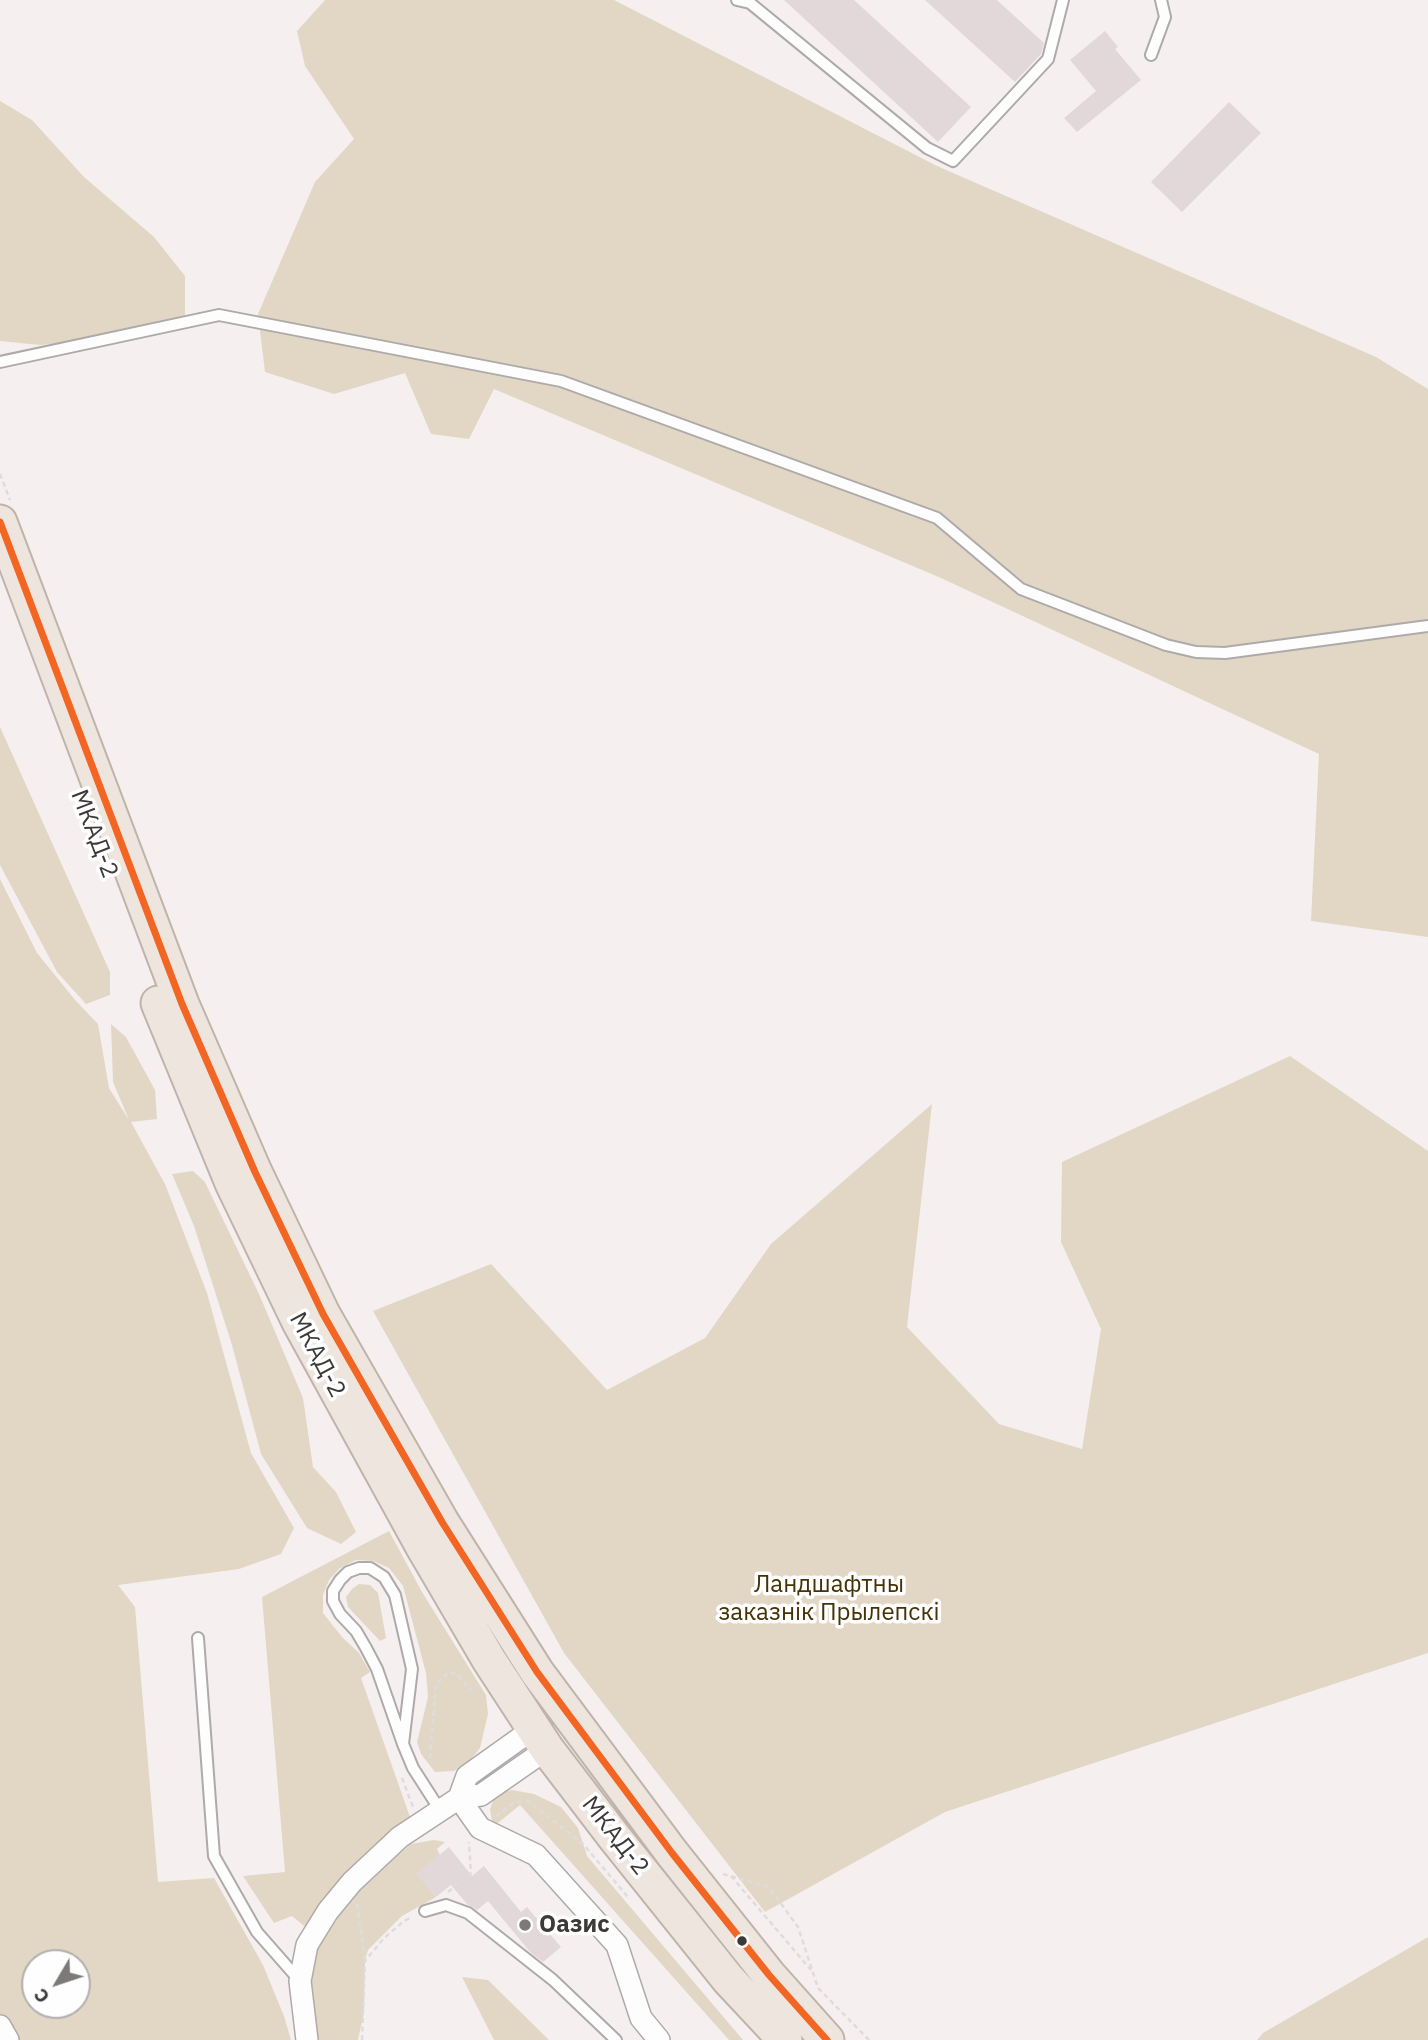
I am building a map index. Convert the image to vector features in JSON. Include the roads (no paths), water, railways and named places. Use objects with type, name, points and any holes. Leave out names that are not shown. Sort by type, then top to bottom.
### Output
[{"type":"highway","points":[[8,517],[182,1004],[255,1171],[323,1314],[448,1532],[549,1689],[595,1753],[769,1975],[827,2040]]},
{"type":"highway","name":"МКАД-2","points":[[0,586],[160,1010],[232,1183],[299,1322],[430,1560],[545,1736],[728,1979],[785,2040]]},
{"type":"highway","points":[[549,1689],[545,1736],[595,1753]]},
{"type":"street","points":[[307,2040],[300,1981],[307,1945],[328,1911],[352,1881],[400,1837],[458,1798],[481,1795],[545,1736]]},
{"type":"street","points":[[458,1798],[474,1831],[536,1855],[617,1945],[641,2018],[659,2040]]},
{"type":"street","points":[[0,2026],[8,2040]]},
{"type":"lane","points":[[737,0],[750,3],[927,148],[953,161],[1048,59],[1063,0]]},
{"type":"lane","points":[[1151,55],[1164,17],[1161,0]]},
{"type":"lane","points":[[0,362],[219,315],[561,381],[937,518],[1021,589],[1166,645],[1196,652],[1225,653],[1428,626]]},
{"type":"lane","points":[[403,1744],[412,1669],[396,1595],[384,1577],[370,1568],[359,1568],[348,1572],[340,1580],[333,1591],[333,1601],[340,1614],[356,1631],[377,1669],[403,1744],[413,1768],[440,1810]]},
{"type":"lane","points":[[198,1638],[214,1856],[257,1932],[300,1981]]},
{"type":"lane","points":[[425,1911],[446,1905],[468,1913],[553,1980],[616,2040]]},
{"type":"place","name":"Оазис","points":[[525,1925]]},
{"type":"park label","name":"Ландшафтны заказнік Прылепскі","points":[[829,1599]]}]
